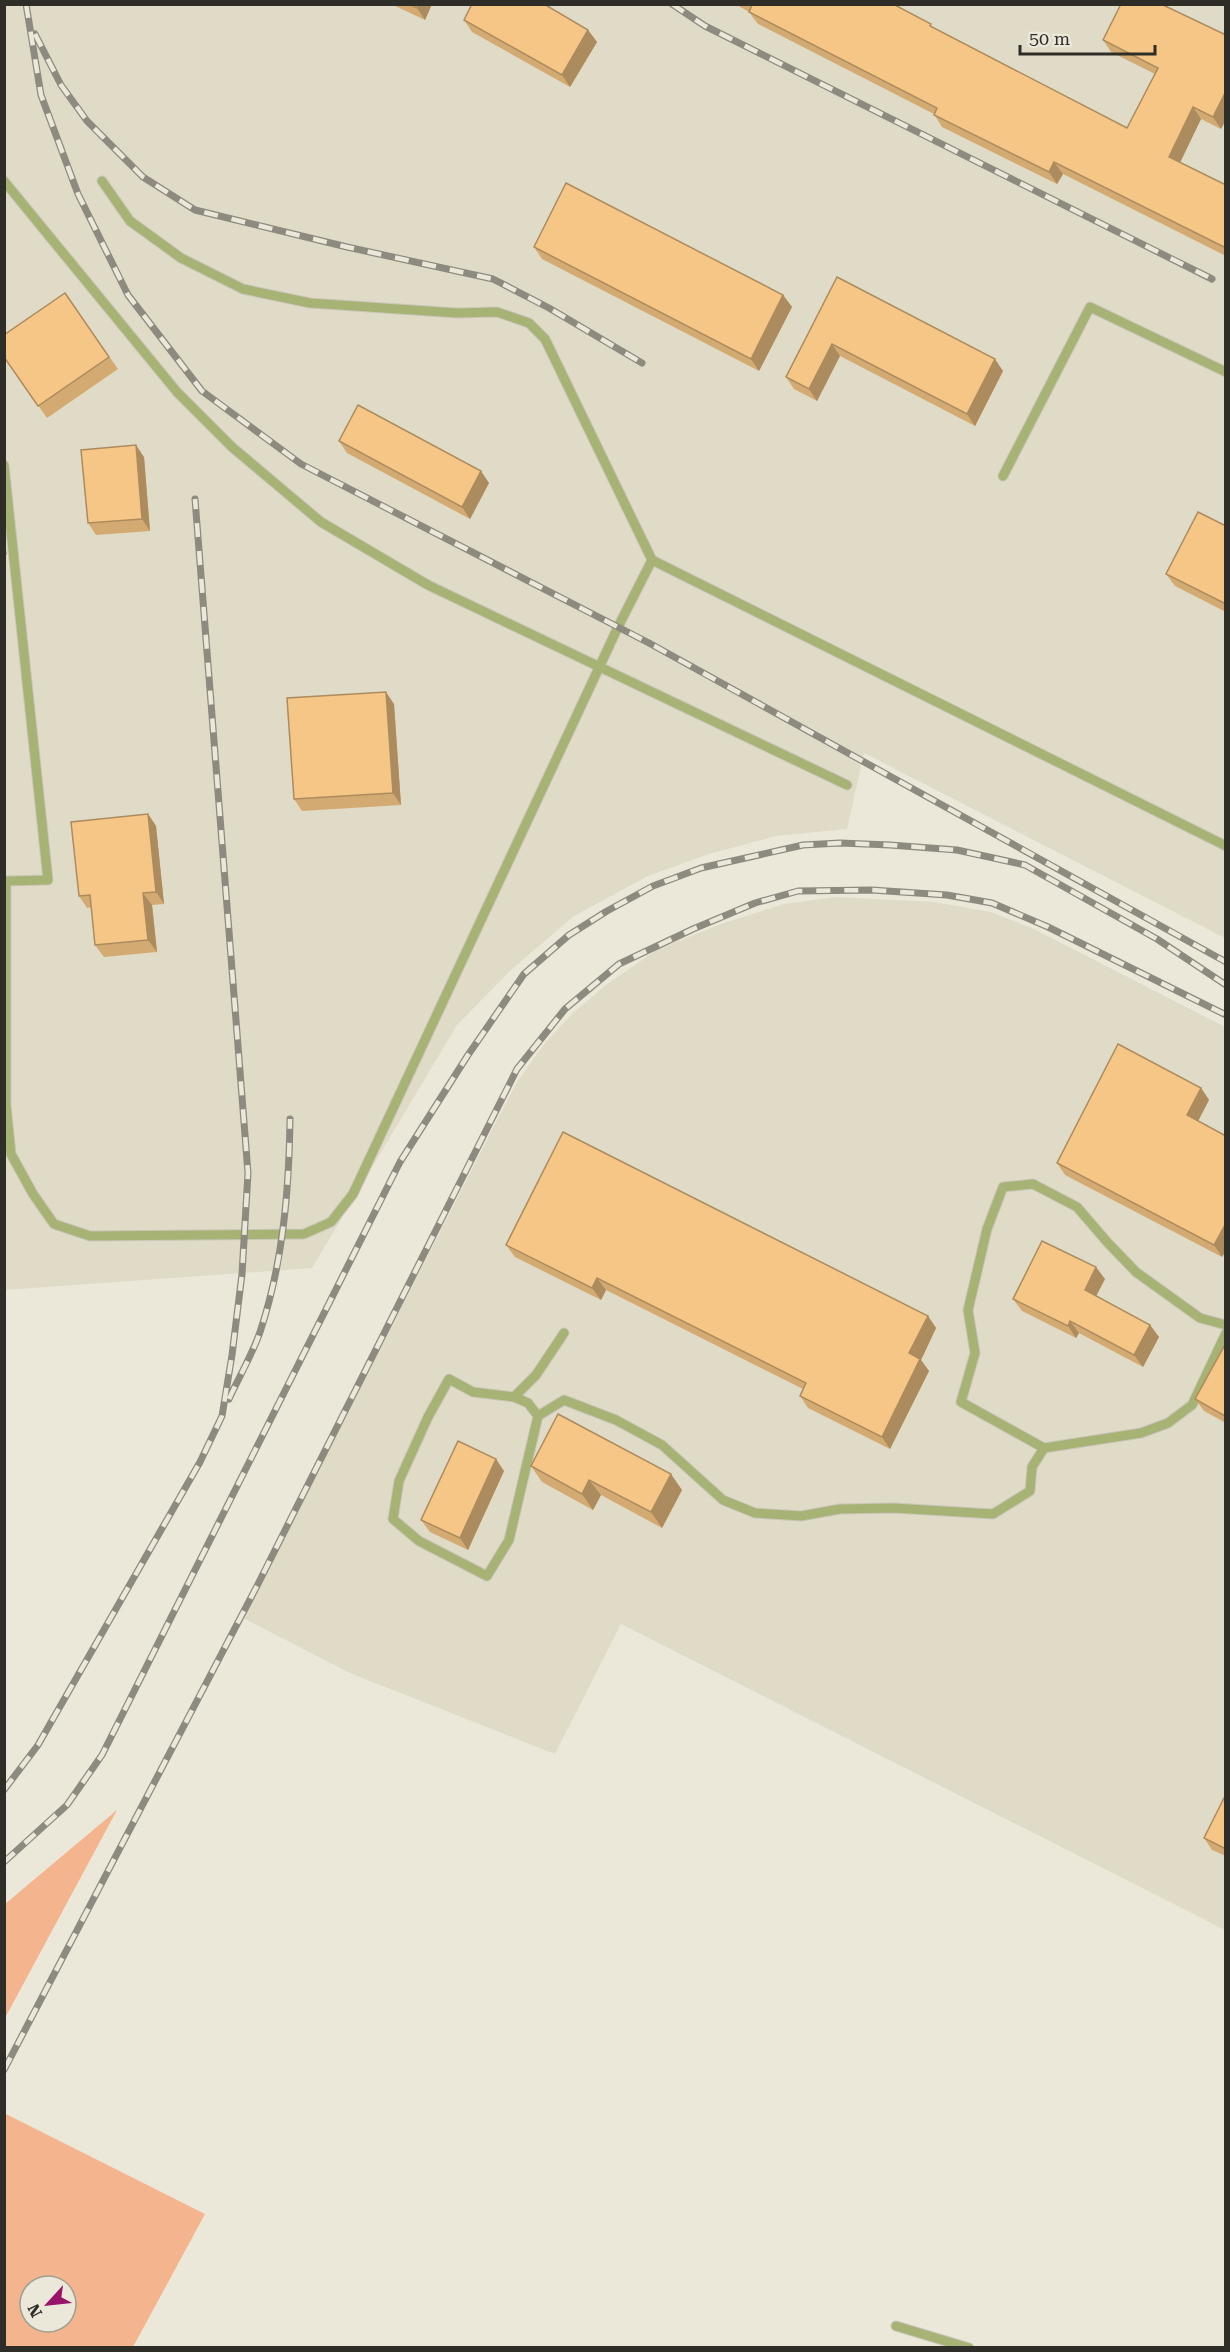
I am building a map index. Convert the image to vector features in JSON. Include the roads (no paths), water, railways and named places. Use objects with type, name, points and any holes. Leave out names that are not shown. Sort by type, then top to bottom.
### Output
[{"type":"lane","points":[[4,181],[8,193],[177,392],[232,447],[321,522],[428,585],[846,785]]},
{"type":"lane","points":[[102,181],[130,221],[181,258],[243,289],[310,303],[457,314],[496,312],[529,323],[545,339],[652,560],[1226,846]]},
{"type":"lane","points":[[1003,476],[1090,307],[1226,372]]},
{"type":"lane","points":[[4,465],[48,880],[5,881],[6,1105],[11,1154],[33,1194],[54,1224],[90,1236],[304,1234],[331,1222],[353,1194],[599,667],[652,560]]},
{"type":"lane","points":[[1226,1325],[1200,1318],[1136,1272],[1077,1207],[1033,1184],[1003,1187],[987,1229],[968,1311],[975,1353],[961,1402],[1044,1448],[1141,1433],[1168,1423],[1192,1405],[1226,1333]]},
{"type":"lane","points":[[514,1397],[536,1375],[564,1333]]},
{"type":"lane","points":[[538,1416],[528,1404],[514,1397],[473,1392],[449,1379],[428,1417],[399,1481],[393,1519],[419,1541],[487,1576],[509,1540],[538,1416],[564,1400],[616,1420],[662,1445],[723,1500],[755,1513],[801,1516],[840,1509],[894,1508],[993,1514],[1030,1491],[1032,1467],[1044,1448]]},
{"type":"lane","points":[[896,2326],[969,2348]]},
{"type":"railway","points":[[26,4],[41,95],[78,194],[128,295],[202,391],[301,464],[649,643],[1226,962]]},
{"type":"railway","points":[[672,4],[705,26],[1212,279]]},
{"type":"railway","points":[[35,34],[61,85],[87,121],[143,177],[195,210],[493,279],[549,308],[642,363]]},
{"type":"railway","points":[[4,1790],[38,1745],[200,1462],[222,1416],[232,1355],[242,1274],[248,1173],[195,499]]},
{"type":"railway","points":[[4,1862],[67,1805],[102,1755],[400,1162],[468,1055],[524,974],[569,935],[653,886],[701,868],[803,845],[840,843],[957,850],[1025,865],[1157,939],[1226,985]]},
{"type":"railway","points":[[4,2070],[258,1584],[517,1069],[565,1009],[619,964],[755,903],[798,891],[872,890],[947,895],[992,903],[1048,927],[1226,1015]]},
{"type":"railway","points":[[229,1399],[257,1341],[274,1280],[286,1200],[290,1119]]}]
